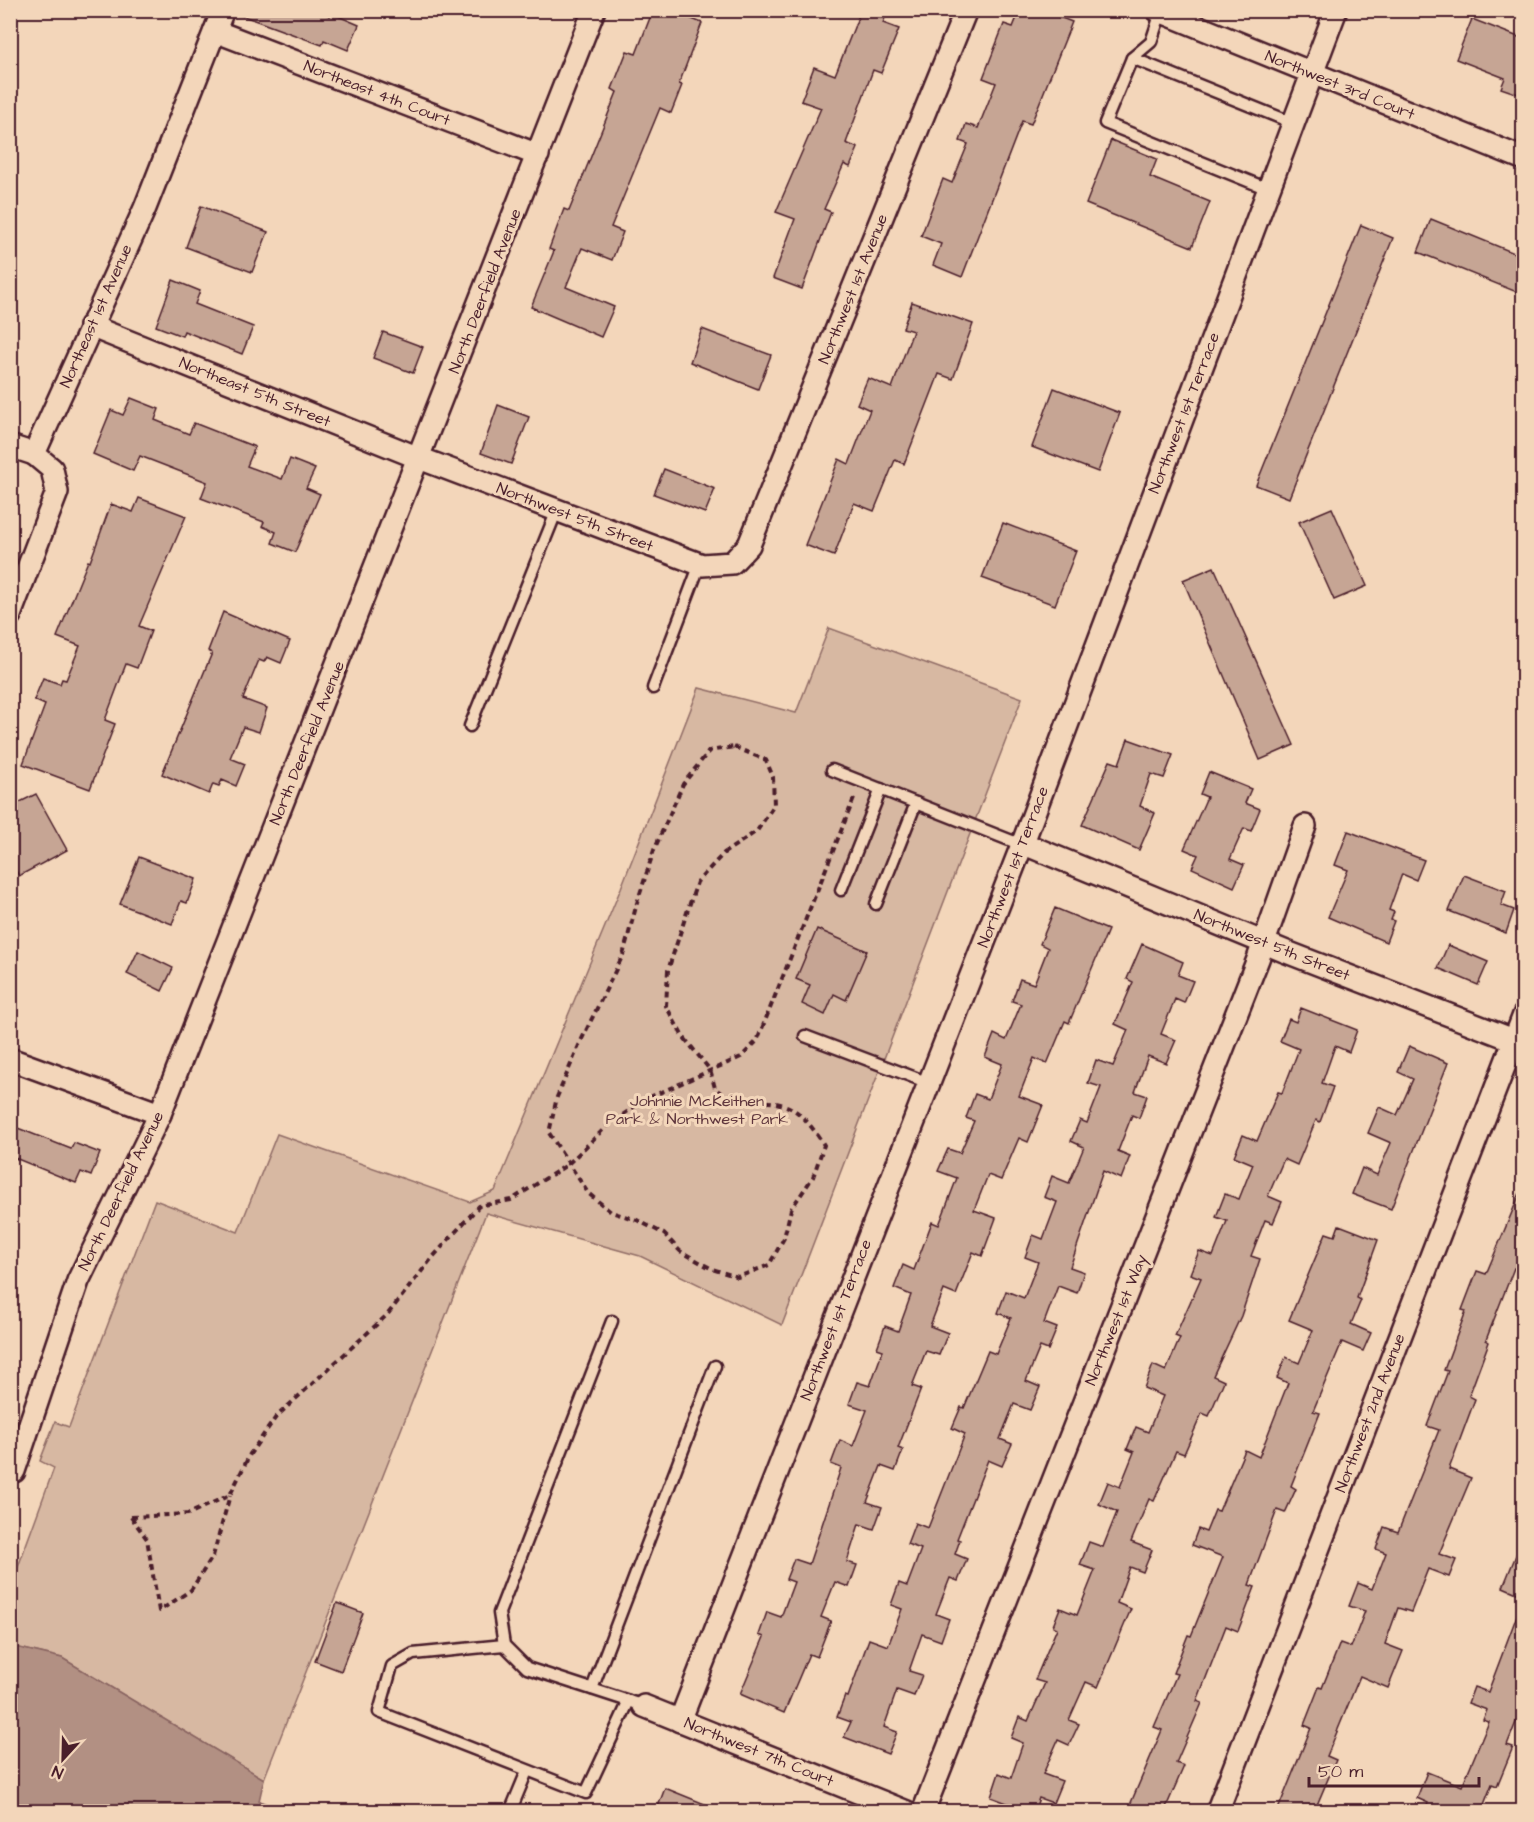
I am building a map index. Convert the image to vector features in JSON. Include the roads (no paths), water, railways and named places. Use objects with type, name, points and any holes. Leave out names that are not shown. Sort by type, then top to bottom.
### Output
[{"type":"street","name":"Northeast 1st Avenue","points":[[34,454],[145,208],[223,10]]},
{"type":"street","name":"North Deerfield Avenue","points":[[12,1471],[78,1281],[160,1113],[594,10]]},
{"type":"street","name":"Northwest 1st Avenue","points":[[732,563],[749,545],[966,10]]},
{"type":"street","name":"Northwest 1st Terrace","points":[[680,1721],[1022,844],[1336,10]]},
{"type":"street","name":"Northwest 3rd Court","points":[[1159,11],[1524,159]]},
{"type":"street","name":"Northeast 4th Court","points":[[215,31],[538,155]]},
{"type":"street","name":"Northeast 5th Street","points":[[90,326],[419,458]]},
{"type":"street","points":[[10,446],[34,454],[52,469],[57,492],[10,615]]},
{"type":"street","name":"Northwest 5th Street","points":[[419,458],[700,564],[732,563]]},
{"type":"street","name":"Northwest 1st Way","points":[[923,1812],[1264,943],[1305,826]]},
{"type":"street","name":"Northwest 5th Street","points":[[1022,844],[1264,943],[1518,1042]]},
{"type":"street","name":"Northwest 2nd Avenue","points":[[1217,1812],[1518,1042],[1524,1015]]},
{"type":"street","points":[[10,1059],[160,1113]]},
{"type":"street","name":"Northwest 7th Court","points":[[637,1704],[908,1812]]},
{"type":"lane","points":[[1159,11],[1151,42],[1132,58],[1105,123],[1268,189]]},
{"type":"lane","points":[[1132,58],[1293,123]]},
{"type":"lane","points":[[470,726],[557,510]]},
{"type":"lane","points":[[653,688],[700,564]]},
{"type":"lane","points":[[832,770],[1022,844]]},
{"type":"lane","points":[[841,890],[881,789]]},
{"type":"lane","points":[[876,904],[916,803]]},
{"type":"lane","points":[[805,1036],[929,1083]]},
{"type":"lane","points":[[504,1645],[413,1654],[392,1666],[379,1712],[586,1793],[637,1704],[527,1668],[504,1645],[499,1613],[612,1321]]},
{"type":"lane","points":[[592,1689],[715,1366]]},
{"type":"lane","points":[[510,1812],[527,1771]]},
{"type":"park label","name":"Johnnie McKeithen Park & Northwest Park","points":[[697,1110]]}]
